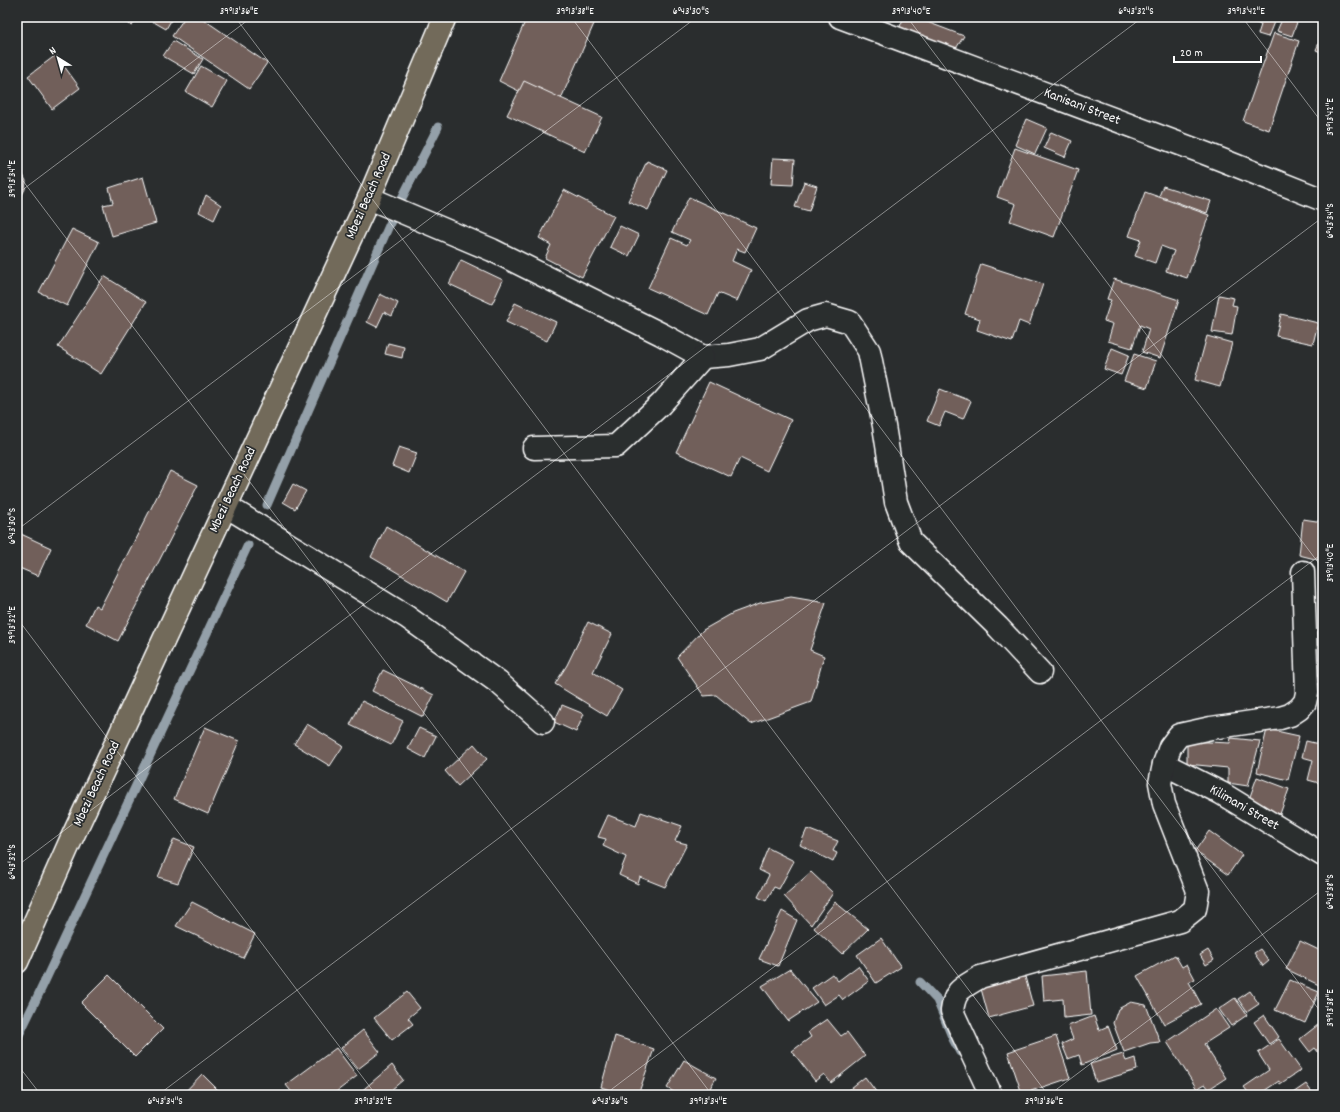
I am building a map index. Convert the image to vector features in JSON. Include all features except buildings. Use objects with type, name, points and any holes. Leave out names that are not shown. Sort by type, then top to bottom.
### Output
[{"type":"main road","name":"Mbezi Beach Road","points":[[17,962],[70,842],[369,198],[445,17]]},
{"type":"street","name":"Kanisani Street","points":[[840,17],[1207,154],[1323,200]]},
{"type":"street","points":[[369,198],[492,250],[661,334],[703,357],[729,355],[760,348],[808,320],[826,315],[850,322],[869,351],[884,426],[896,502],[911,542],[998,627],[1040,672]]},
{"type":"street","points":[[534,448],[616,446],[661,404],[703,357]]},
{"type":"street","points":[[226,506],[407,617],[499,683],[543,722]]},
{"type":"street","points":[[991,1095],[952,1011],[954,999],[960,990],[980,977],[1180,921],[1195,909],[1198,891],[1164,804],[1160,783],[1164,764],[1170,747],[1179,735],[1211,728],[1280,718],[1290,715],[1299,709],[1304,702],[1307,693],[1303,572]]},
{"type":"street","name":"Kilimani Street","points":[[1164,764],[1221,793],[1323,855]]},
{"type":"waterway","points":[[402,198],[438,127]]},
{"type":"waterway","points":[[267,505],[391,221]]},
{"type":"waterway","points":[[17,1039],[248,545]]},
{"type":"waterway","points":[[920,982],[937,1000],[960,1052]]}]
